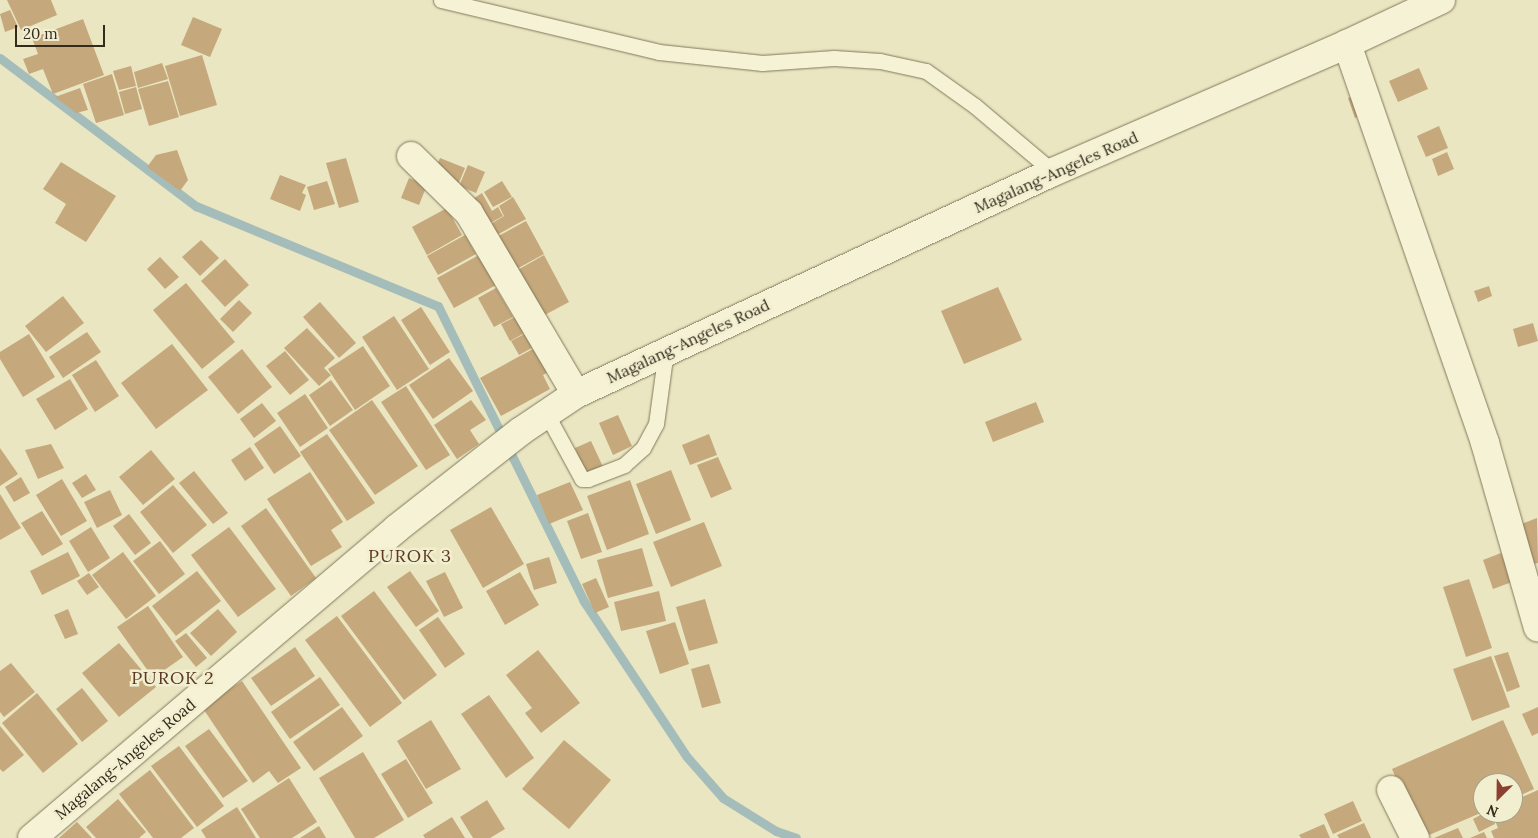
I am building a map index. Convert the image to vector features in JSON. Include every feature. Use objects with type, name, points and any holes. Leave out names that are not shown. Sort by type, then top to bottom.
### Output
[{"type":"main road","name":"Magalang-Angeles Road","points":[[32,838],[396,529],[521,431],[576,394],[666,350],[1054,172],[1347,44],[1440,0]]},
{"type":"main road","points":[[1347,44],[1485,443],[1538,628]]},
{"type":"main road","points":[[412,156],[469,213],[576,394]]},
{"type":"main road","points":[[1391,790],[1415,838]]},
{"type":"lane","points":[[441,0],[659,52],[762,63],[834,58],[880,62],[926,72],[975,106],[1054,172]]},
{"type":"lane","points":[[546,413],[582,479],[588,479],[624,465],[643,448],[656,424],[666,350]]},
{"type":"building","points":[[7,0],[51,0],[57,15],[21,30]]},
{"type":"building","points":[[10,10],[18,27],[5,32],[0,14]]},
{"type":"building","points":[[193,17],[222,29],[210,57],[181,45]]},
{"type":"building","points":[[83,19],[104,75],[53,94],[43,69],[29,74],[23,59],[38,54],[32,38]]},
{"type":"building","points":[[202,55],[217,105],[180,116],[165,66]]},
{"type":"building","points":[[162,63],[168,79],[138,88],[134,72]]},
{"type":"building","points":[[131,66],[136,86],[119,90],[113,71]]},
{"type":"building","points":[[1419,68],[1428,89],[1398,102],[1389,81]]},
{"type":"building","points":[[112,74],[124,115],[96,123],[83,84]]},
{"type":"building","points":[[168,81],[179,117],[149,126],[138,89]]},
{"type":"building","points":[[136,87],[142,109],[125,114],[119,92]]},
{"type":"building","points":[[80,88],[88,110],[76,113],[55,97]]},
{"type":"building","points":[[1355,95],[1363,115],[1355,118],[1348,98]]},
{"type":"building","points":[[1439,126],[1448,148],[1426,157],[1417,136]]},
{"type":"building","points":[[177,150],[188,180],[180,191],[147,167],[156,155]]},
{"type":"building","points":[[1447,152],[1454,169],[1438,176],[1432,159]]},
{"type":"building","points":[[346,158],[359,202],[339,208],[326,163]]},
{"type":"building","points":[[440,158],[465,168],[458,185],[434,172]]},
{"type":"building","points":[[61,162],[116,196],[86,242],[55,223],[66,204],[43,189]]},
{"type":"building","points":[[468,165],[485,172],[476,193],[459,186]]},
{"type":"building","points":[[280,175],[306,185],[302,193],[306,195],[300,211],[270,199]]},
{"type":"building","points":[[409,178],[427,185],[419,205],[401,198]]},
{"type":"building","points":[[327,181],[335,204],[314,210],[307,187]]},
{"type":"building","points":[[502,181],[512,197],[493,207],[484,192]]},
{"type":"building","points":[[482,193],[492,211],[498,207],[503,216],[483,227],[468,202]]},
{"type":"building","points":[[513,197],[526,219],[493,237],[487,226],[504,216],[499,206]]},
{"type":"building","points":[[447,208],[462,235],[427,255],[412,227]]},
{"type":"building","points":[[526,221],[544,254],[513,271],[495,238]]},
{"type":"building","points":[[465,235],[476,254],[438,275],[427,256]]},
{"type":"building","points":[[201,240],[219,258],[200,276],[182,257]]},
{"type":"building","points":[[479,255],[496,285],[454,308],[437,278]]},
{"type":"building","points":[[544,255],[569,302],[539,318],[514,272]]},
{"type":"building","points":[[160,257],[179,277],[165,289],[147,269]]},
{"type":"building","points":[[225,259],[249,285],[225,307],[201,281]]},
{"type":"building","points":[[186,283],[235,342],[202,369],[153,310]]},
{"type":"building","points":[[1489,286],[1492,296],[1478,302],[1474,291]]},
{"type":"building","points":[[998,287],[1022,340],[964,364],[941,311]]},
{"type":"building","points":[[496,288],[513,317],[494,327],[478,298]]},
{"type":"building","points":[[63,296],[84,323],[46,352],[25,326]]},
{"type":"building","points":[[239,300],[252,313],[233,332],[220,319]]},
{"type":"building","points":[[320,302],[356,343],[339,358],[303,317]]},
{"type":"building","points":[[421,307],[450,352],[430,365],[401,320]]},
{"type":"building","points":[[521,314],[530,330],[510,341],[501,324]]},
{"type":"building","points":[[394,316],[429,369],[397,390],[362,337]]},
{"type":"building","points":[[1533,323],[1538,341],[1518,347],[1513,329]]},
{"type":"building","points":[[307,328],[335,358],[324,368],[331,375],[319,386],[284,348]]},
{"type":"building","points":[[532,330],[539,344],[519,355],[511,341]]},
{"type":"building","points":[[87,332],[101,352],[63,378],[49,357]]},
{"type":"building","points":[[29,334],[55,377],[23,397],[0,359],[0,352]]},
{"type":"building","points":[[172,344],[208,390],[156,429],[121,383]]},
{"type":"building","points":[[540,345],[554,369],[543,375],[550,389],[501,416],[480,378]]},
{"type":"building","points":[[363,346],[390,386],[355,410],[328,369]]},
{"type":"building","points":[[242,349],[272,387],[238,414],[208,377]]},
{"type":"building","points":[[285,351],[309,380],[290,395],[266,366]]},
{"type":"building","points":[[449,358],[473,391],[433,419],[409,385]]},
{"type":"building","points":[[96,360],[119,396],[95,412],[72,375]]},
{"type":"building","points":[[70,379],[88,409],[55,430],[36,399]]},
{"type":"building","points":[[331,380],[353,410],[330,426],[309,395]]},
{"type":"building","points":[[406,386],[450,455],[426,470],[381,402]]},
{"type":"building","points":[[305,394],[328,428],[300,447],[277,413]]},
{"type":"building","points":[[372,400],[418,466],[375,495],[329,430]]},
{"type":"building","points":[[471,400],[486,420],[470,430],[479,444],[457,459],[434,425]]},
{"type":"building","points":[[1036,402],[1044,422],[993,442],[985,422]]},
{"type":"building","points":[[262,403],[276,421],[254,438],[240,419]]},
{"type":"building","points":[[618,415],[632,446],[613,455],[599,423]]},
{"type":"building","points":[[280,426],[301,456],[274,474],[254,444]]},
{"type":"building","points":[[327,434],[375,503],[347,521],[300,452]]},
{"type":"building","points":[[709,434],[717,455],[690,465],[682,445]]},
{"type":"building","points":[[591,441],[604,469],[587,476],[575,448]]},
{"type":"building","points":[[51,444],[64,468],[38,479],[25,450]]},
{"type":"building","points":[[250,447],[264,468],[245,481],[231,460]]},
{"type":"building","points":[[0,448],[18,474],[0,486]]},
{"type":"building","points":[[151,450],[175,479],[143,505],[119,477]]},
{"type":"building","points":[[718,457],[732,489],[711,498],[697,465]]},
{"type":"building","points":[[671,470],[691,520],[656,534],[636,484]]},
{"type":"building","points":[[194,471],[228,513],[213,524],[179,483]]},
{"type":"building","points":[[310,472],[343,522],[331,530],[342,547],[311,566],[267,499]]},
{"type":"building","points":[[86,474],[96,490],[82,498],[72,483]]},
{"type":"building","points":[[21,477],[30,493],[14,502],[5,487]]},
{"type":"building","points":[[62,479],[87,521],[61,536],[36,495]]},
{"type":"building","points":[[630,480],[649,534],[607,550],[587,496]]},
{"type":"building","points":[[570,482],[583,510],[549,524],[537,495]]},
{"type":"building","points":[[173,485],[207,525],[173,553],[140,512]]},
{"type":"building","points":[[110,490],[122,515],[97,528],[84,502]]},
{"type":"building","points":[[0,494],[21,528],[0,540]]},
{"type":"building","points":[[491,507],[524,564],[483,588],[450,530]]},
{"type":"building","points":[[266,508],[316,578],[291,596],[241,526]]},
{"type":"building","points":[[42,511],[63,544],[42,556],[21,523]]},
{"type":"building","points":[[588,513],[602,552],[581,559],[567,521]]},
{"type":"building","points":[[129,514],[151,543],[135,555],[113,526]]},
{"type":"building","points":[[1537,518],[1538,563],[1534,564],[1519,525]]},
{"type":"building","points":[[704,522],[722,566],[671,587],[653,542]]},
{"type":"building","points":[[91,527],[110,558],[88,572],[69,541]]},
{"type":"building","points":[[229,527],[276,589],[238,617],[191,555]]},
{"type":"building","points":[[160,541],[185,574],[159,594],[133,561]]},
{"type":"building","points":[[642,548],[653,586],[608,598],[597,560]]},
{"type":"building","points":[[68,552],[80,576],[42,595],[30,571]]},
{"type":"building","points":[[123,552],[156,596],[126,619],[92,575]]},
{"type":"building","points":[[1501,553],[1512,582],[1493,589],[1483,560]]},
{"type":"building","points":[[549,557],[557,583],[534,590],[526,564]]},
{"type":"building","points":[[197,571],[221,601],[176,636],[152,606]]},
{"type":"building","points":[[410,571],[439,611],[416,627],[387,587]]},
{"type":"building","points":[[445,572],[463,608],[444,617],[426,581]]},
{"type":"building","points":[[520,572],[539,605],[505,625],[486,591]]},
{"type":"building","points":[[89,573],[99,587],[87,595],[77,581]]},
{"type":"building","points":[[596,578],[609,607],[595,613],[582,584]]},
{"type":"building","points":[[1469,579],[1492,648],[1466,657],[1443,587]]},
{"type":"building","points":[[374,591],[437,675],[404,700],[341,616]]},
{"type":"building","points":[[659,591],[666,621],[621,631],[614,602]]},
{"type":"building","points":[[705,599],[718,643],[689,651],[676,607]]},
{"type":"building","points":[[148,606],[183,657],[153,678],[117,627]]},
{"type":"building","points":[[68,609],[78,634],[65,639],[54,615]]},
{"type":"building","points":[[218,609],[237,632],[211,656],[190,633]]},
{"type":"building","points":[[337,616],[402,703],[370,727],[305,640]]},
{"type":"building","points":[[438,617],[465,654],[445,668],[419,630]]},
{"type":"building","points":[[675,622],[689,664],[660,674],[646,631]]},
{"type":"building","points":[[186,633],[207,658],[196,667],[175,641]]},
{"type":"building","points":[[119,643],[156,687],[119,717],[82,673]]},
{"type":"building","points":[[295,647],[315,676],[271,706],[251,678]]},
{"type":"building","points":[[538,650],[580,703],[541,733],[525,713],[532,708],[506,675]]},
{"type":"building","points":[[1508,652],[1520,687],[1507,692],[1494,656]]},
{"type":"building","points":[[1491,656],[1510,707],[1472,721],[1453,669]]},
{"type":"building","points":[[11,663],[35,692],[4,717],[0,712],[0,671]]},
{"type":"building","points":[[709,664],[721,703],[702,708],[691,669]]},
{"type":"building","points":[[320,677],[340,705],[290,739],[271,712]]},
{"type":"building","points":[[242,681],[301,768],[278,783],[269,771],[253,783],[202,707]]},
{"type":"building","points":[[82,688],[108,721],[82,742],[56,709]]},
{"type":"building","points":[[37,693],[78,744],[43,773],[2,723]]},
{"type":"building","points":[[489,695],[534,758],[506,778],[461,714]]},
{"type":"building","points":[[342,707],[363,736],[314,771],[293,742]]},
{"type":"building","points":[[1538,707],[1538,733],[1532,736],[1522,714]]},
{"type":"building","points":[[431,720],[461,769],[426,789],[397,741]]},
{"type":"building","points":[[1503,720],[1534,789],[1523,794],[1523,773],[1473,773],[1473,816],[1422,838],[1392,769]]},
{"type":"building","points":[[0,726],[24,755],[3,772],[0,769]]},
{"type":"building","points":[[209,729],[248,781],[223,798],[185,746]]},
{"type":"building","points":[[564,740],[611,780],[569,829],[522,789]]},
{"type":"building","points":[[179,746],[224,806],[197,827],[151,766]]},
{"type":"building","points":[[363,752],[404,820],[374,838],[355,838],[319,778]]},
{"type":"building","points":[[406,759],[433,803],[408,818],[381,774]]},
{"type":"building","points":[[150,770],[194,828],[181,838],[153,838],[119,794]]},
{"type":"building","points":[[289,778],[317,822],[292,838],[260,838],[241,809]]},
{"type":"building","points":[[1538,790],[1538,838],[1494,838],[1491,831],[1498,828],[1496,823],[1523,823],[1523,797]]},
{"type":"building","points":[[118,799],[146,832],[139,838],[96,838],[86,827]]},
{"type":"building","points":[[487,800],[505,829],[490,838],[473,838],[460,817]]},
{"type":"building","points":[[1353,801],[1362,821],[1333,834],[1324,814]]},
{"type":"building","points":[[237,807],[256,838],[206,838],[201,830]]},
{"type":"building","points":[[452,817],[465,838],[425,838],[423,835]]},
{"type":"building","points":[[77,822],[92,838],[59,838]]},
{"type":"building","points":[[1364,823],[1371,838],[1339,838],[1337,835]]},
{"type":"building","points":[[1475,823],[1495,823],[1495,824],[1479,832]]},
{"type":"building","points":[[1324,824],[1330,838],[1301,838],[1299,835]]},
{"type":"building","points":[[319,826],[326,838],[300,838]]},
{"type":"building","points":[[1458,828],[1463,838],[1434,838]]},
{"type":"building","points":[[1484,832],[1487,838],[1470,838]]},
{"type":"waterway","points":[[0,58],[196,206],[438,306],[583,600],[687,757],[723,798],[776,831],[796,838]]},
{"type":"district","name":"PUROK 3","points":[[410,556]]},
{"type":"district","name":"PUROK 2","points":[[173,678]]}]
